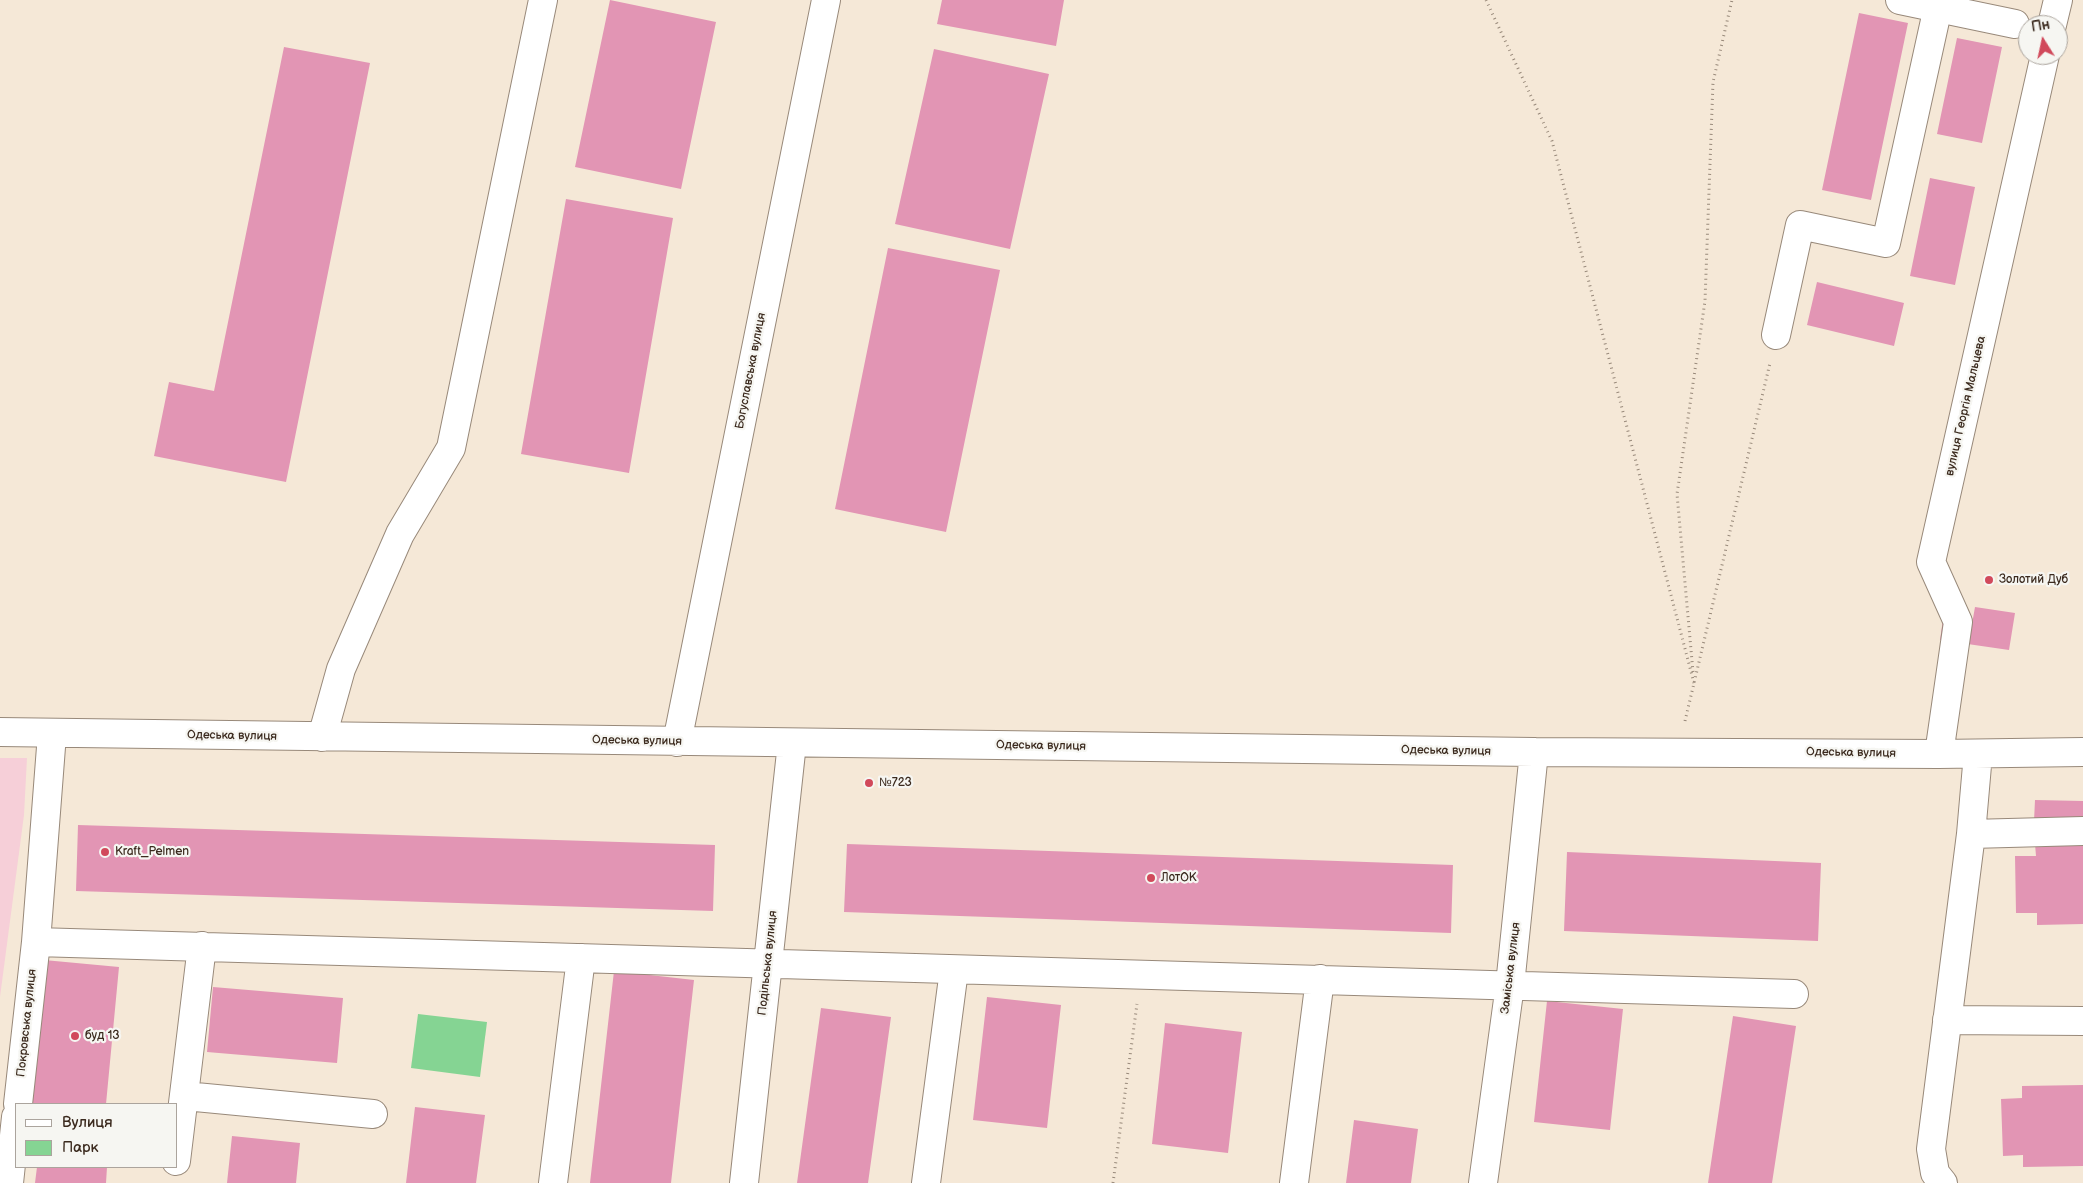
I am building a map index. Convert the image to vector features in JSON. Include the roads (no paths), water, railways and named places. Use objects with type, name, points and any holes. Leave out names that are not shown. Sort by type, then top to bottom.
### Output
[{"type":"street","points":[[322,737],[341,669],[400,534],[451,448],[543,0]]},
{"type":"street","name":"Богуславська вулиця","points":[[677,742],[826,0]]},
{"type":"street","points":[[1900,0],[2015,24]]},
{"type":"street","points":[[2054,15],[2058,0]]},
{"type":"street","points":[[1776,335],[1800,225],[1886,243],[1938,7]]},
{"type":"street","name":"вулиця Георгія Мальцева","points":[[1939,754],[1958,622],[1931,562],[2043,65]]},
{"type":"street","name":"Одеська вулиця","points":[[0,732],[1534,752],[1939,754],[2083,752]]},
{"type":"street","name":"Покровська вулиця","points":[[18,1103],[36,942],[52,734]]},
{"type":"street","name":"Подільська вулиця","points":[[744,1183],[792,743]]},
{"type":"street","name":"Заміська вулиця","points":[[1483,1183],[1510,984],[1534,752]]},
{"type":"street","points":[[1943,1183],[1935,1173],[1930,1150],[1971,834],[1978,754]]},
{"type":"street","points":[[1971,834],[2083,832]]},
{"type":"street","points":[[36,942],[954,970],[1510,984],[1794,994]]},
{"type":"street","points":[[178,1147],[202,946]]},
{"type":"street","points":[[554,1183],[581,958]]},
{"type":"street","points":[[926,1183],[954,970]]},
{"type":"street","points":[[1294,1183],[1320,979]]},
{"type":"street","points":[[1947,1020],[2083,1021]]},
{"type":"street","points":[[185,1096],[373,1114]]},
{"type":"street","points":[[9,1183],[15,1126]]},
{"type":"street","points":[[173,1183],[176,1168]]},
{"type":"place","name":"Золотий Дуб","points":[[1989,580]]},
{"type":"place","name":"№723","points":[[869,783]]},
{"type":"place","name":"Kraft_Pelmen","points":[[105,852]]},
{"type":"place","name":"ЛотОК","points":[[1151,878]]},
{"type":"place","name":"буд 13","points":[[75,1036]]}]
